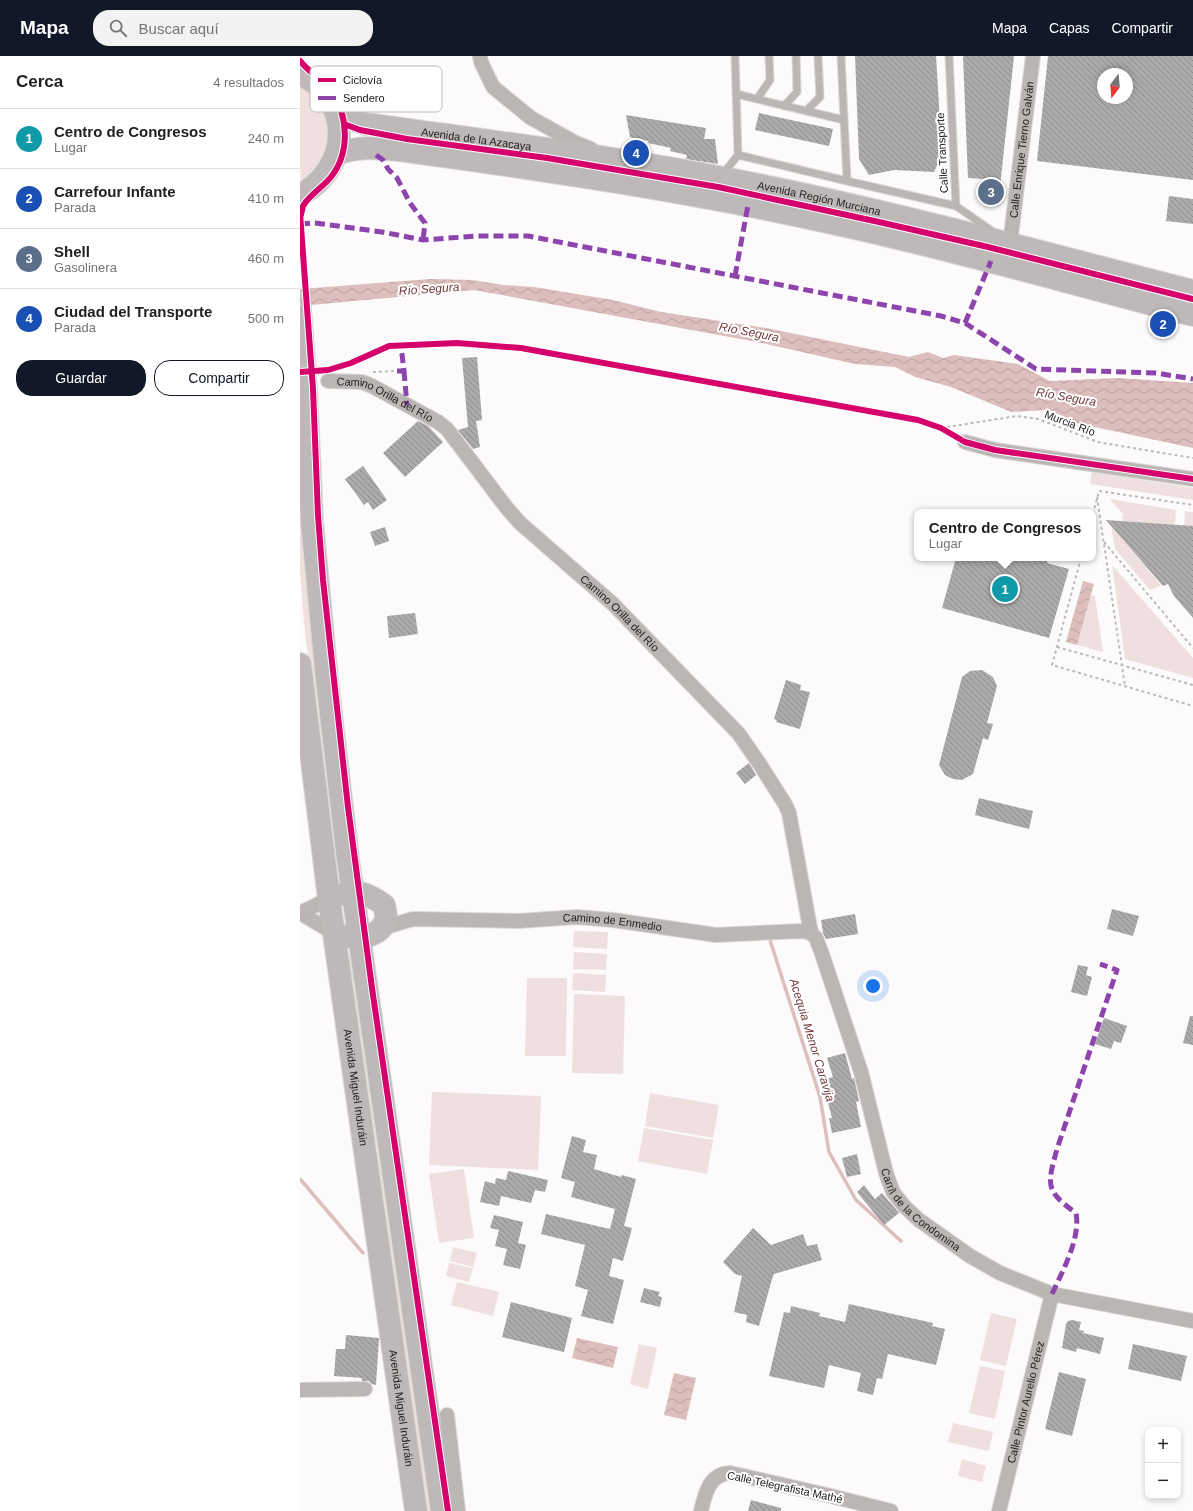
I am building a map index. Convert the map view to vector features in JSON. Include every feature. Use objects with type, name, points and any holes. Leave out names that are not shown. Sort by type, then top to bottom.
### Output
[{"type":"main road","points":[[300,74],[310,80]]},
{"type":"main road","name":"Avenida de la Azacaya","points":[[336,114],[365,124],[456,136],[616,171]]},
{"type":"main road","points":[[300,195],[315,186],[322,179],[331,167],[337,154],[339,127],[336,114]]},
{"type":"main road","name":"Avenida de la Azacaya","points":[[337,154],[357,148],[384,148],[474,160],[616,171]]},
{"type":"main road","name":"Avenida Región Murciana","points":[[616,171],[720,178],[844,204],[1193,290]]},
{"type":"main road","name":"Avenida Región Murciana","points":[[616,171],[748,205],[878,233],[991,261],[1193,315]]},
{"type":"main road","points":[[300,308],[312,522],[326,680],[352,892],[442,1511]]},
{"type":"main road","name":"Avenida Miguel Induráin","points":[[300,664],[329,899],[416,1511]]},
{"type":"main road","points":[[329,899],[352,892],[368,894],[384,905],[386,917],[382,928],[365,937],[347,937],[334,933]]},
{"type":"street","name":"Avenida Región Murciana","points":[[480,56],[481,62],[493,87],[530,118],[576,143],[616,171]]},
{"type":"street","name":"Calle Enrique Tierno Galván","points":[[1010,244],[1033,56]]},
{"type":"street","name":"Camino Orilla del Río","points":[[328,381],[362,382],[372,386],[438,422],[447,429],[506,507],[520,523],[613,604],[739,734],[785,804],[789,813],[811,933]]},
{"type":"street","points":[[965,442],[995,450],[1193,479]]},
{"type":"street","points":[[300,913],[329,899]]},
{"type":"street","points":[[384,905],[413,919]]},
{"type":"street","points":[[300,913],[334,933]]},
{"type":"street","name":"Camino de Enmedio","points":[[413,919],[519,921],[578,917],[613,920],[716,935],[802,931],[811,933]]},
{"type":"street","points":[[382,928],[413,919]]},
{"type":"street","name":"Carril de la Condomina","points":[[811,933],[816,938],[822,954],[861,1072],[886,1173],[893,1192],[904,1206],[919,1220],[970,1256],[1000,1274],[1052,1294],[1193,1321]]},
{"type":"street","name":"Calle Pintor Aurelio Pérez","points":[[999,1511],[1052,1294]]},
{"type":"street","points":[[300,1390],[365,1389]]},
{"type":"street","points":[[447,1415],[458,1511]]},
{"type":"street","name":"Calle Telegrafista Mathé","points":[[701,1511],[706,1493],[713,1478],[722,1473],[730,1473],[891,1511]]},
{"type":"lane","points":[[720,178],[738,155],[735,56]]},
{"type":"lane","points":[[757,99],[770,80],[769,56]]},
{"type":"lane","points":[[784,106],[798,92],[796,56]]},
{"type":"lane","points":[[806,111],[820,97],[818,56]]},
{"type":"lane","points":[[841,56],[847,182]]},
{"type":"lane","name":"Calle Transporte","points":[[948,56],[956,206],[1010,244]]},
{"type":"lane","points":[[736,94],[844,120]]},
{"type":"lane","points":[[738,155],[847,182],[956,206]]},
{"type":"path","points":[[938,427],[965,442]]},
{"type":"path","points":[[1094,509],[1099,491],[1193,505]]},
{"type":"path","points":[[1097,497],[1124,686]]},
{"type":"path","points":[[1103,541],[1193,648]]},
{"type":"path","points":[[1080,561],[1052,665],[1193,706]]},
{"type":"path","points":[[1057,647],[1193,685]]},
{"type":"shaded area","points":[[300,83],[310,94],[310,112],[328,113],[330,150],[301,184]]},
{"type":"shaded area","points":[[300,448],[344,887],[335,888],[304,622],[300,571]]},
{"type":"shaded area","points":[[1092,472],[1193,488],[1193,500],[1090,484]]},
{"type":"shaded area","points":[[1110,499],[1176,510],[1175,525],[1122,521],[1122,517],[1124,515]]},
{"type":"shaded area","points":[[1185,511],[1193,512],[1193,526],[1184,526]]},
{"type":"shaded area","points":[[1111,526],[1162,585],[1150,590],[1115,549]]},
{"type":"shaded area","points":[[1112,565],[1193,658],[1193,678],[1125,659]]},
{"type":"shaded area","points":[[1091,595],[1095,596],[1103,652],[1077,645]]},
{"type":"shaded area","points":[[574,931],[608,932],[607,949],[573,947]]},
{"type":"shaded area","points":[[574,952],[607,954],[606,970],[573,969]]},
{"type":"shaded area","points":[[348,954],[352,955],[432,1511],[427,1511],[346,956]]},
{"type":"shaded area","points":[[573,973],[606,975],[605,992],[572,990]]},
{"type":"shaded area","points":[[527,978],[567,978],[566,1056],[525,1056]]},
{"type":"shaded area","points":[[574,994],[625,996],[623,1074],[572,1073]]},
{"type":"shaded area","points":[[432,1092],[541,1096],[538,1170],[429,1165]]},
{"type":"shaded area","points":[[650,1093],[719,1105],[713,1138],[645,1126]]},
{"type":"shaded area","points":[[644,1128],[713,1140],[707,1174],[638,1161]]},
{"type":"shaded area","points":[[464,1169],[474,1238],[439,1243],[429,1174]]},
{"type":"shaded area","points":[[453,1247],[477,1253],[473,1267],[450,1261]]},
{"type":"shaded area","points":[[449,1263],[473,1268],[469,1282],[446,1276]]},
{"type":"shaded area","points":[[457,1282],[499,1292],[493,1316],[451,1305]]},
{"type":"shaded area","points":[[991,1313],[1017,1319],[1006,1366],[980,1360]]},
{"type":"shaded area","points":[[639,1344],[657,1348],[648,1389],[630,1384]]},
{"type":"shaded area","points":[[980,1366],[1005,1371],[995,1419],[969,1413]]},
{"type":"shaded area","points":[[953,1423],[993,1432],[989,1451],[948,1442]]},
{"type":"shaded area","points":[[962,1459],[986,1466],[982,1482],[958,1476]]},
{"type":"water","name":"Río Segura","points":[[430,279],[472,280],[504,285],[534,287],[613,300],[661,312],[766,328],[909,357],[928,352],[943,358],[954,355],[1018,364],[1050,381],[1118,378],[1193,383],[1193,448],[1076,423],[1063,416],[1045,410],[1011,412],[951,387],[915,377],[895,367],[855,364],[757,342],[474,290],[300,306],[300,289]]},
{"type":"water","points":[[1083,581],[1094,584],[1077,645],[1066,642]]},
{"type":"water","points":[[577,1338],[618,1347],[613,1368],[572,1358]]},
{"type":"water","points":[[674,1373],[696,1378],[686,1420],[664,1415]]},
{"type":"building","points":[[855,56],[936,56],[942,155],[934,172],[894,170],[869,175],[859,159]]},
{"type":"building","points":[[963,56],[1014,56],[998,206],[982,204],[984,179],[968,178]]},
{"type":"building","points":[[1048,56],[1193,56],[1193,180],[1037,161]]},
{"type":"building","points":[[759,113],[833,129],[829,146],[755,130]]},
{"type":"building","points":[[626,115],[706,128],[704,139],[715,139],[718,164],[686,159],[687,155],[670,151],[671,148],[630,137]]},
{"type":"building","points":[[1169,196],[1193,199],[1193,224],[1166,221]]},
{"type":"building","points":[[477,357],[482,420],[476,421],[480,447],[473,449],[458,430],[468,427],[462,358]]},
{"type":"building","points":[[418,421],[428,426],[443,442],[405,477],[383,453]]},
{"type":"building","points":[[363,466],[387,500],[373,510],[368,502],[364,505],[345,479]]},
{"type":"building","points":[[1106,520],[1193,526],[1193,618],[1174,596],[1168,584],[1163,586]]},
{"type":"building","points":[[385,527],[389,541],[375,546],[370,532]]},
{"type":"building","points":[[955,561],[1047,561],[1047,563],[1069,569],[1049,638],[942,608]]},
{"type":"building","points":[[415,613],[418,634],[389,638],[387,616]]},
{"type":"building","points":[[982,670],[993,677],[997,686],[987,723],[993,724],[988,740],[983,738],[973,774],[962,780],[953,779],[945,775],[939,765],[962,677],[970,671]]},
{"type":"building","points":[[786,680],[801,685],[800,690],[810,692],[800,729],[776,722],[777,720],[774,719]]},
{"type":"building","points":[[749,763],[756,775],[745,784],[736,773]]},
{"type":"building","points":[[979,798],[1033,811],[1029,829],[975,815]]},
{"type":"building","points":[[1112,909],[1139,916],[1133,936],[1107,929]]},
{"type":"building","points":[[855,914],[858,934],[826,939],[823,933],[821,920]]},
{"type":"building","points":[[1078,965],[1088,967],[1086,975],[1092,977],[1087,996],[1071,992]]},
{"type":"building","points":[[1190,1016],[1193,1016],[1193,1045],[1183,1043]]},
{"type":"building","points":[[1104,1018],[1127,1026],[1121,1043],[1114,1041],[1111,1049],[1095,1044]]},
{"type":"building","points":[[845,1053],[852,1079],[854,1078],[859,1101],[856,1102],[861,1127],[832,1133],[829,1118],[832,1118],[822,1080],[833,1077],[827,1058]]},
{"type":"building","points":[[572,1136],[586,1140],[583,1152],[597,1155],[594,1169],[621,1177],[622,1175],[636,1179],[624,1226],[632,1228],[623,1261],[613,1258],[609,1276],[624,1280],[613,1324],[581,1316],[588,1290],[575,1286],[585,1245],[541,1234],[546,1214],[610,1229],[615,1209],[571,1197],[575,1182],[561,1178]]},
{"type":"building","points":[[857,1154],[861,1174],[847,1177],[842,1158]]},
{"type":"building","points":[[508,1171],[548,1180],[545,1192],[535,1190],[531,1203],[501,1196],[499,1206],[480,1202],[485,1181],[495,1184],[496,1178],[506,1180]]},
{"type":"building","points":[[864,1185],[875,1199],[882,1193],[899,1213],[884,1225],[857,1192]]},
{"type":"building","points":[[494,1215],[523,1222],[518,1243],[526,1245],[520,1269],[503,1265],[507,1249],[495,1246],[499,1230],[490,1228]]},
{"type":"building","points":[[753,1228],[771,1245],[803,1234],[807,1246],[817,1244],[822,1260],[774,1274],[759,1326],[746,1322],[747,1315],[734,1312],[742,1276],[735,1274],[723,1262]]},
{"type":"building","points":[[644,1288],[660,1292],[658,1296],[662,1297],[660,1307],[640,1302]]},
{"type":"building","points":[[511,1302],[572,1318],[564,1352],[502,1337]]},
{"type":"building","points":[[849,1304],[933,1323],[932,1326],[945,1329],[936,1365],[888,1354],[882,1379],[877,1378],[873,1395],[857,1391],[861,1373],[829,1365],[824,1388],[769,1376],[784,1312],[790,1313],[791,1306],[820,1313],[819,1316],[845,1322]]},
{"type":"building","points":[[1072,1320],[1081,1322],[1079,1330],[1084,1331],[1083,1333],[1104,1338],[1100,1354],[1077,1348],[1076,1352],[1062,1348],[1066,1324],[1068,1321]]},
{"type":"building","points":[[346,1335],[379,1338],[376,1385],[369,1381],[362,1381],[362,1378],[334,1376],[336,1349],[345,1349]]},
{"type":"building","points":[[1133,1344],[1187,1356],[1181,1381],[1128,1369]]},
{"type":"building","points":[[1059,1372],[1086,1379],[1072,1436],[1045,1429]]},
{"type":"building","points":[[751,1500],[781,1508],[781,1511],[748,1511]]},
{"type":"waterway","name":"Acequia Menor Caravija","points":[[770,940],[820,1097],[829,1152],[856,1200],[901,1241]]},
{"type":"waterway","points":[[300,1179],[363,1253]]},
{"type":"marked path","points":[[376,155],[383,160],[388,169],[397,178],[410,203],[425,223],[423,240]]},
{"type":"marked path","points":[[735,276],[748,205]]},
{"type":"marked path","points":[[300,224],[315,223],[382,232],[423,240],[477,236],[528,236],[941,316],[965,323],[1036,369],[1156,373],[1193,379]]},
{"type":"marked path","points":[[965,323],[991,261]]},
{"type":"marked path","points":[[397,371],[404,371],[401,346]]},
{"type":"marked path","points":[[404,371],[407,405]]},
{"type":"marked path","points":[[1052,1294],[1070,1255],[1077,1223],[1076,1213],[1054,1193],[1050,1179],[1051,1171],[1117,970],[1100,964]]},
{"type":"cycle path","points":[[300,61],[310,71]]},
{"type":"cycle path","points":[[300,218],[303,206],[312,195],[328,181],[342,157],[345,134],[341,112]]},
{"type":"cycle path","points":[[344,124],[360,130],[407,139],[547,158],[718,187],[988,247],[1193,299]]},
{"type":"cycle path","points":[[300,213],[313,389],[318,515],[323,580],[348,807],[372,988],[448,1511]]},
{"type":"cycle path","points":[[300,372],[328,370],[351,363],[389,346],[457,343],[521,348],[918,420],[941,428],[965,442],[995,450],[1193,479]]},
{"type":"place","name":"Ciudad del Transporte","points":[[636,153]]},
{"type":"place","name":"Shell","points":[[991,192]]},
{"type":"place","name":"Carrefour Infante","points":[[1163,324]]},
{"type":"place","name":"Centro de Congresos","points":[[1005,589]]}]
